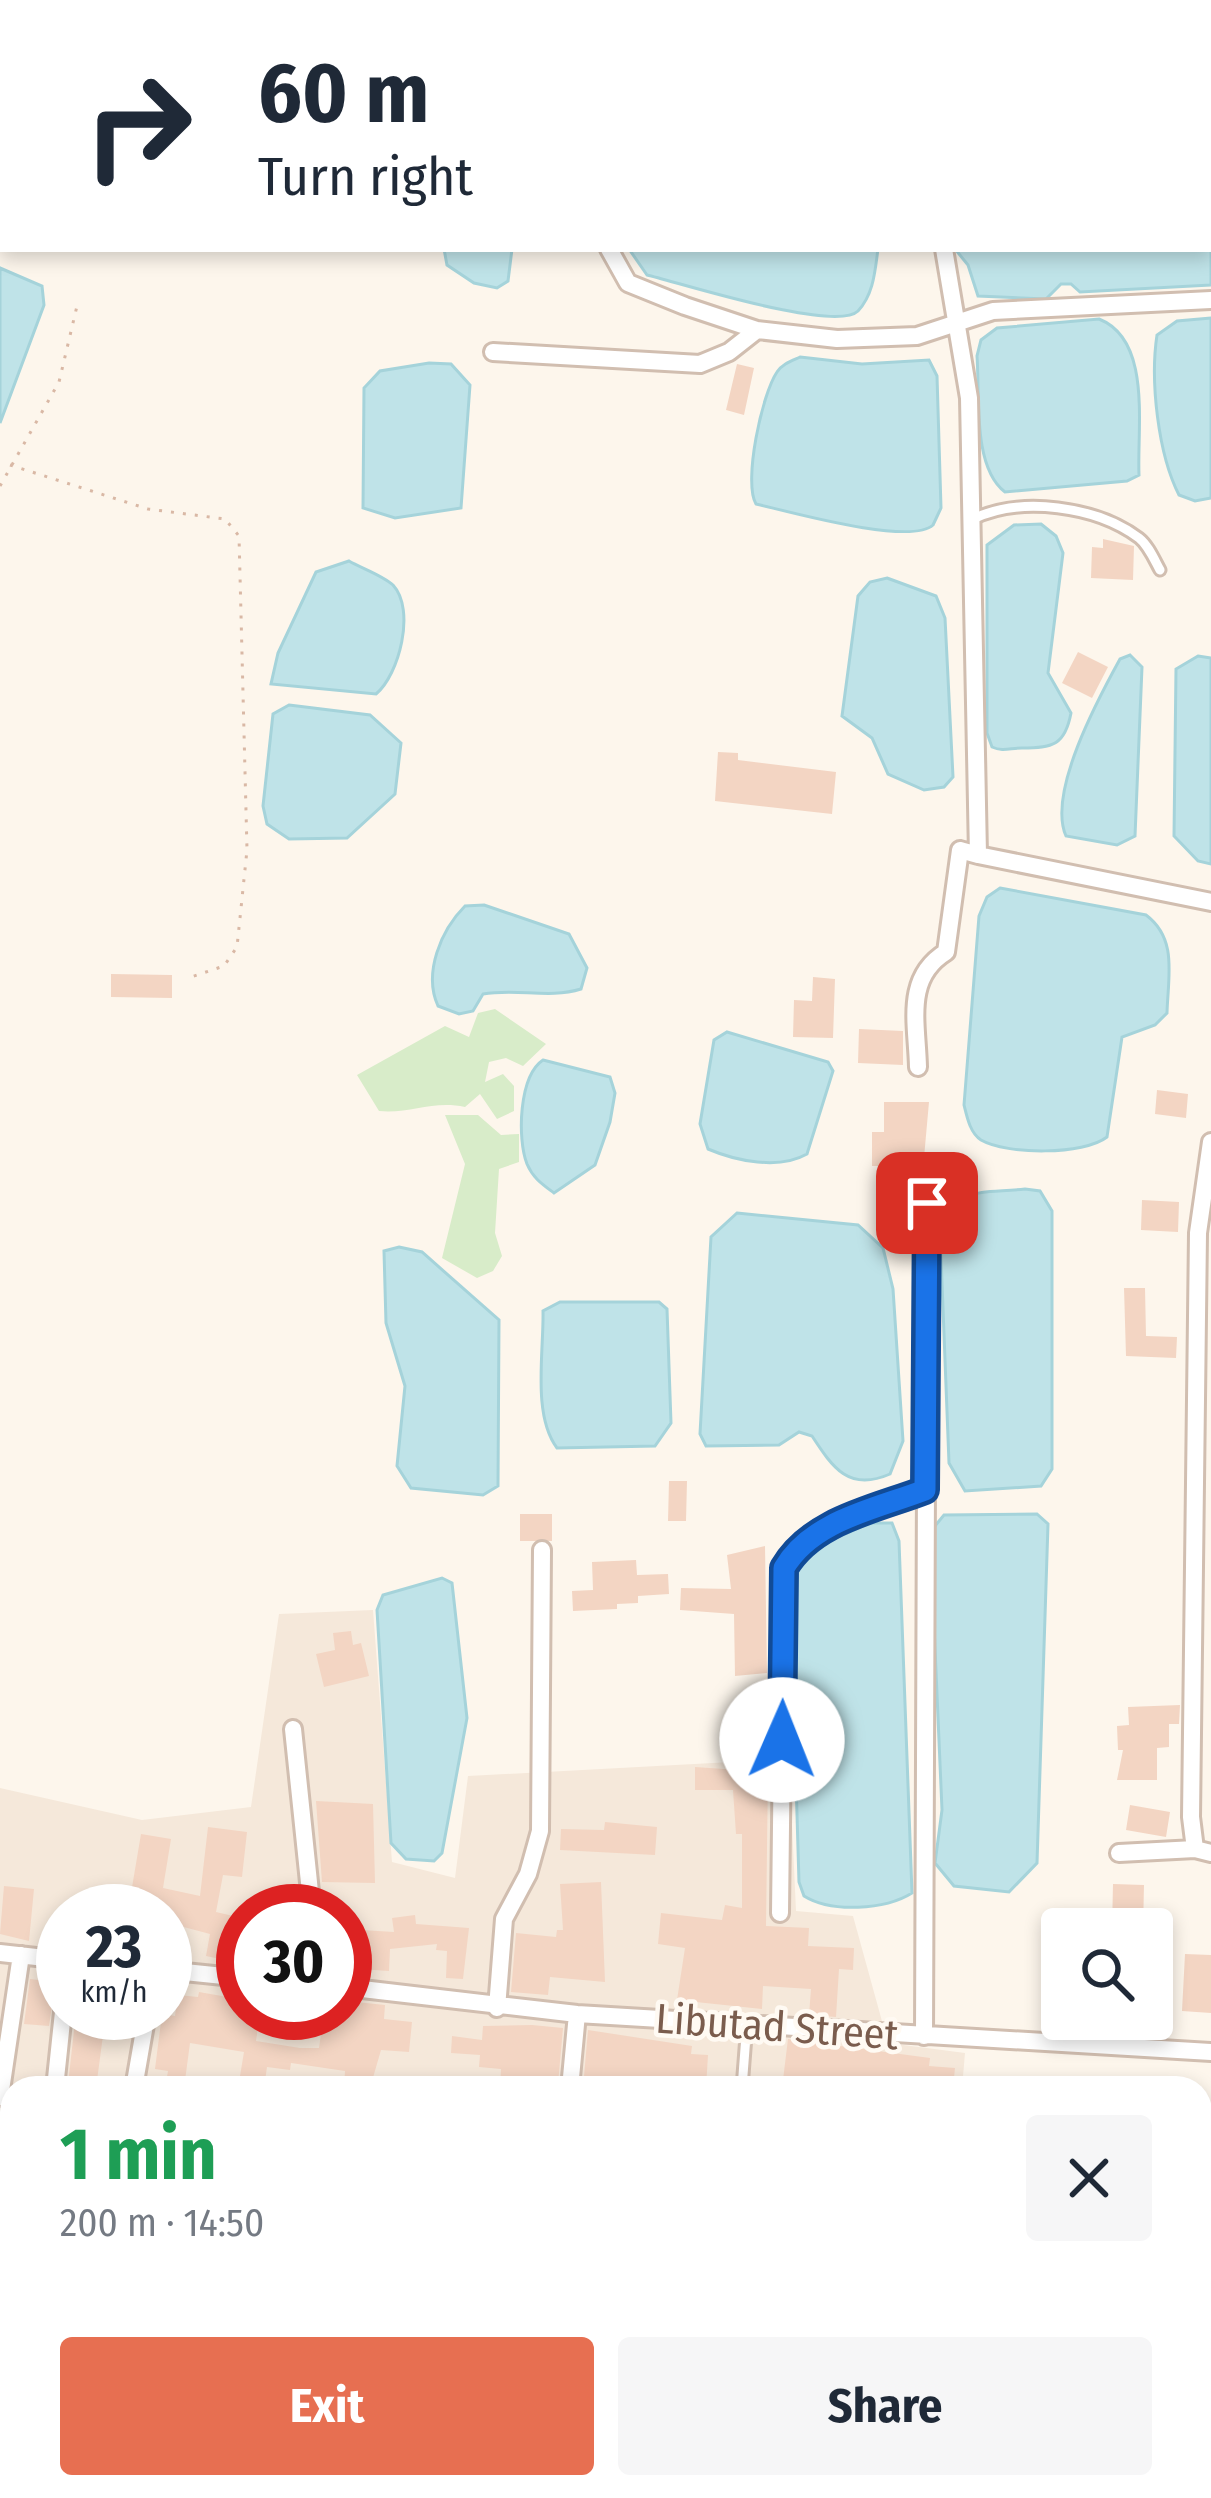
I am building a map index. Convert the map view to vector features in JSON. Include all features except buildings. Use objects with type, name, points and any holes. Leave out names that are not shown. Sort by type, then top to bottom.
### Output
[{"type":"street","points":[[612,252],[628,284],[757,330],[886,339],[958,326],[993,311],[1211,300]]},
{"type":"street","points":[[945,252],[967,369],[978,855]]},
{"type":"street","points":[[493,352],[700,364],[729,352],[757,330]]},
{"type":"street","points":[[918,1067],[916,982],[927,964],[946,952],[960,850],[1211,902]]},
{"type":"street","points":[[1119,1853],[1203,1851],[1193,1406],[1198,1233],[1211,1142]]},
{"type":"street","points":[[925,2036],[927,1203]]},
{"type":"street","points":[[780,1913],[784,1568],[797,1546],[819,1530],[925,1490]]},
{"type":"street","points":[[497,2008],[504,1919],[528,1874],[540,1831],[542,1550]]},
{"type":"street","points":[[293,1729],[309,1884]]},
{"type":"street","points":[[0,1953],[36,1957]]},
{"type":"street","points":[[3,2076],[21,1955]]},
{"type":"street","name":"Libutad Street","points":[[372,1991],[577,2014],[1211,2052]]},
{"type":"street","points":[[571,2076],[577,2014]]},
{"type":"street","points":[[56,2076],[60,2040]]},
{"type":"street","points":[[136,2076],[142,2040]]},
{"type":"lane","points":[[973,519],[995,508],[1050,506],[1118,526],[1143,541],[1160,569]]},
{"type":"lane","points":[[743,2076],[748,2023]]},
{"type":"path","points":[[0,486],[59,382],[77,306]]},
{"type":"path","points":[[10,465],[148,509],[225,519],[239,536],[248,850],[237,947],[224,966],[190,977]]},
{"type":"shaded area","points":[[373,1610],[392,1862],[455,1878],[468,1776],[789,1759],[796,1911],[853,1916],[888,2043],[965,2053],[963,2076],[0,2076],[0,1788],[142,1820],[251,1807],[279,1614]]},
{"type":"green space","points":[[495,1009],[546,1044],[523,1066],[506,1058],[489,1062],[485,1082],[503,1074],[514,1086],[514,1111],[497,1119],[480,1094],[465,1107],[379,1111],[357,1075],[445,1026],[469,1037],[478,1013]]},
{"type":"green space","points":[[445,1115],[478,1115],[501,1135],[519,1134],[519,1162],[499,1169],[495,1233],[502,1256],[493,1271],[477,1278],[442,1258],[465,1164]]},
{"type":"water","points":[[445,252],[512,252],[508,281],[497,288],[474,283],[447,265]]},
{"type":"water","points":[[631,252],[878,252],[867,297],[858,311],[844,316],[791,311],[647,275]]},
{"type":"water","points":[[957,252],[1211,252],[1211,285],[1080,292],[1071,284],[1061,284],[1046,299],[978,296],[968,265]]},
{"type":"water","points":[[0,268],[42,286],[44,305],[0,423]]},
{"type":"water","points":[[1211,318],[1211,498],[1195,501],[1179,495],[1166,459],[1155,395],[1155,353],[1157,335],[1177,321]]},
{"type":"water","points":[[1099,319],[1116,330],[1134,365],[1139,475],[1127,481],[1005,492],[994,481],[982,448],[977,356],[981,340],[997,328]]},
{"type":"water","points":[[800,357],[862,364],[929,360],[937,376],[941,508],[933,525],[900,532],[756,504],[753,458],[766,399],[779,369]]},
{"type":"water","points":[[451,364],[470,385],[461,508],[395,518],[363,508],[364,388],[380,371]]},
{"type":"water","points":[[1041,524],[1056,536],[1063,553],[1048,673],[1071,713],[1056,742],[1000,749],[992,747],[987,733],[987,545],[1014,525]]},
{"type":"water","points":[[349,561],[388,581],[400,596],[402,642],[384,685],[376,694],[271,684],[278,653],[316,572]]},
{"type":"water","points":[[887,578],[936,596],[945,618],[953,777],[944,787],[924,790],[888,774],[872,738],[842,716],[858,596],[870,582]]},
{"type":"water","points":[[1130,655],[1142,667],[1135,836],[1117,845],[1066,836],[1063,796],[1078,746],[1120,659]]},
{"type":"water","points":[[1198,656],[1211,658],[1211,864],[1198,861],[1174,836],[1176,669]]},
{"type":"water","points":[[289,705],[370,715],[401,743],[395,794],[347,838],[289,839],[267,824],[263,806],[273,714]]},
{"type":"water","points":[[1000,888],[1146,915],[1163,935],[1169,959],[1167,1013],[1155,1025],[1122,1037],[1107,1137],[1096,1143],[1064,1150],[1008,1148],[981,1140],[970,1124],[964,1105],[979,916],[987,897]]},
{"type":"water","points":[[484,905],[569,934],[587,968],[581,989],[483,994],[473,1011],[459,1014],[438,1006],[433,980],[442,939],[465,906]]},
{"type":"water","points":[[727,1032],[828,1062],[833,1071],[807,1154],[784,1162],[758,1162],[708,1149],[700,1124],[714,1040]]},
{"type":"water","points":[[543,1060],[610,1077],[615,1093],[595,1165],[554,1193],[529,1169],[522,1139],[525,1093]]},
{"type":"water","points":[[1040,1191],[1052,1211],[1052,1469],[1041,1486],[965,1491],[949,1463],[940,1231],[946,1216],[963,1199],[983,1192]]},
{"type":"water","points":[[737,1213],[858,1225],[883,1248],[893,1289],[903,1441],[890,1474],[863,1480],[844,1474],[812,1436],[799,1432],[779,1445],[706,1446],[700,1434],[711,1237]]},
{"type":"water","points":[[399,1247],[422,1252],[499,1320],[498,1486],[483,1495],[411,1488],[397,1466],[405,1386],[386,1323],[384,1251]]},
{"type":"water","points":[[560,1302],[659,1302],[667,1309],[671,1423],[655,1446],[557,1448],[544,1418],[541,1363],[543,1311]]},
{"type":"water","points":[[1037,1514],[1048,1524],[1037,1863],[1009,1892],[954,1886],[935,1863],[942,1810],[930,1532],[944,1515]]},
{"type":"water","points":[[870,1523],[892,1523],[899,1541],[912,1893],[888,1903],[843,1907],[804,1896],[799,1882],[790,1577],[800,1554]]},
{"type":"water","points":[[442,1578],[452,1583],[467,1718],[442,1853],[434,1861],[406,1859],[391,1843],[377,1610],[383,1595]]},
{"type":"route","points":[[782,1740],[784,1568],[797,1546],[819,1530],[925,1490],[927,1203]]}]
